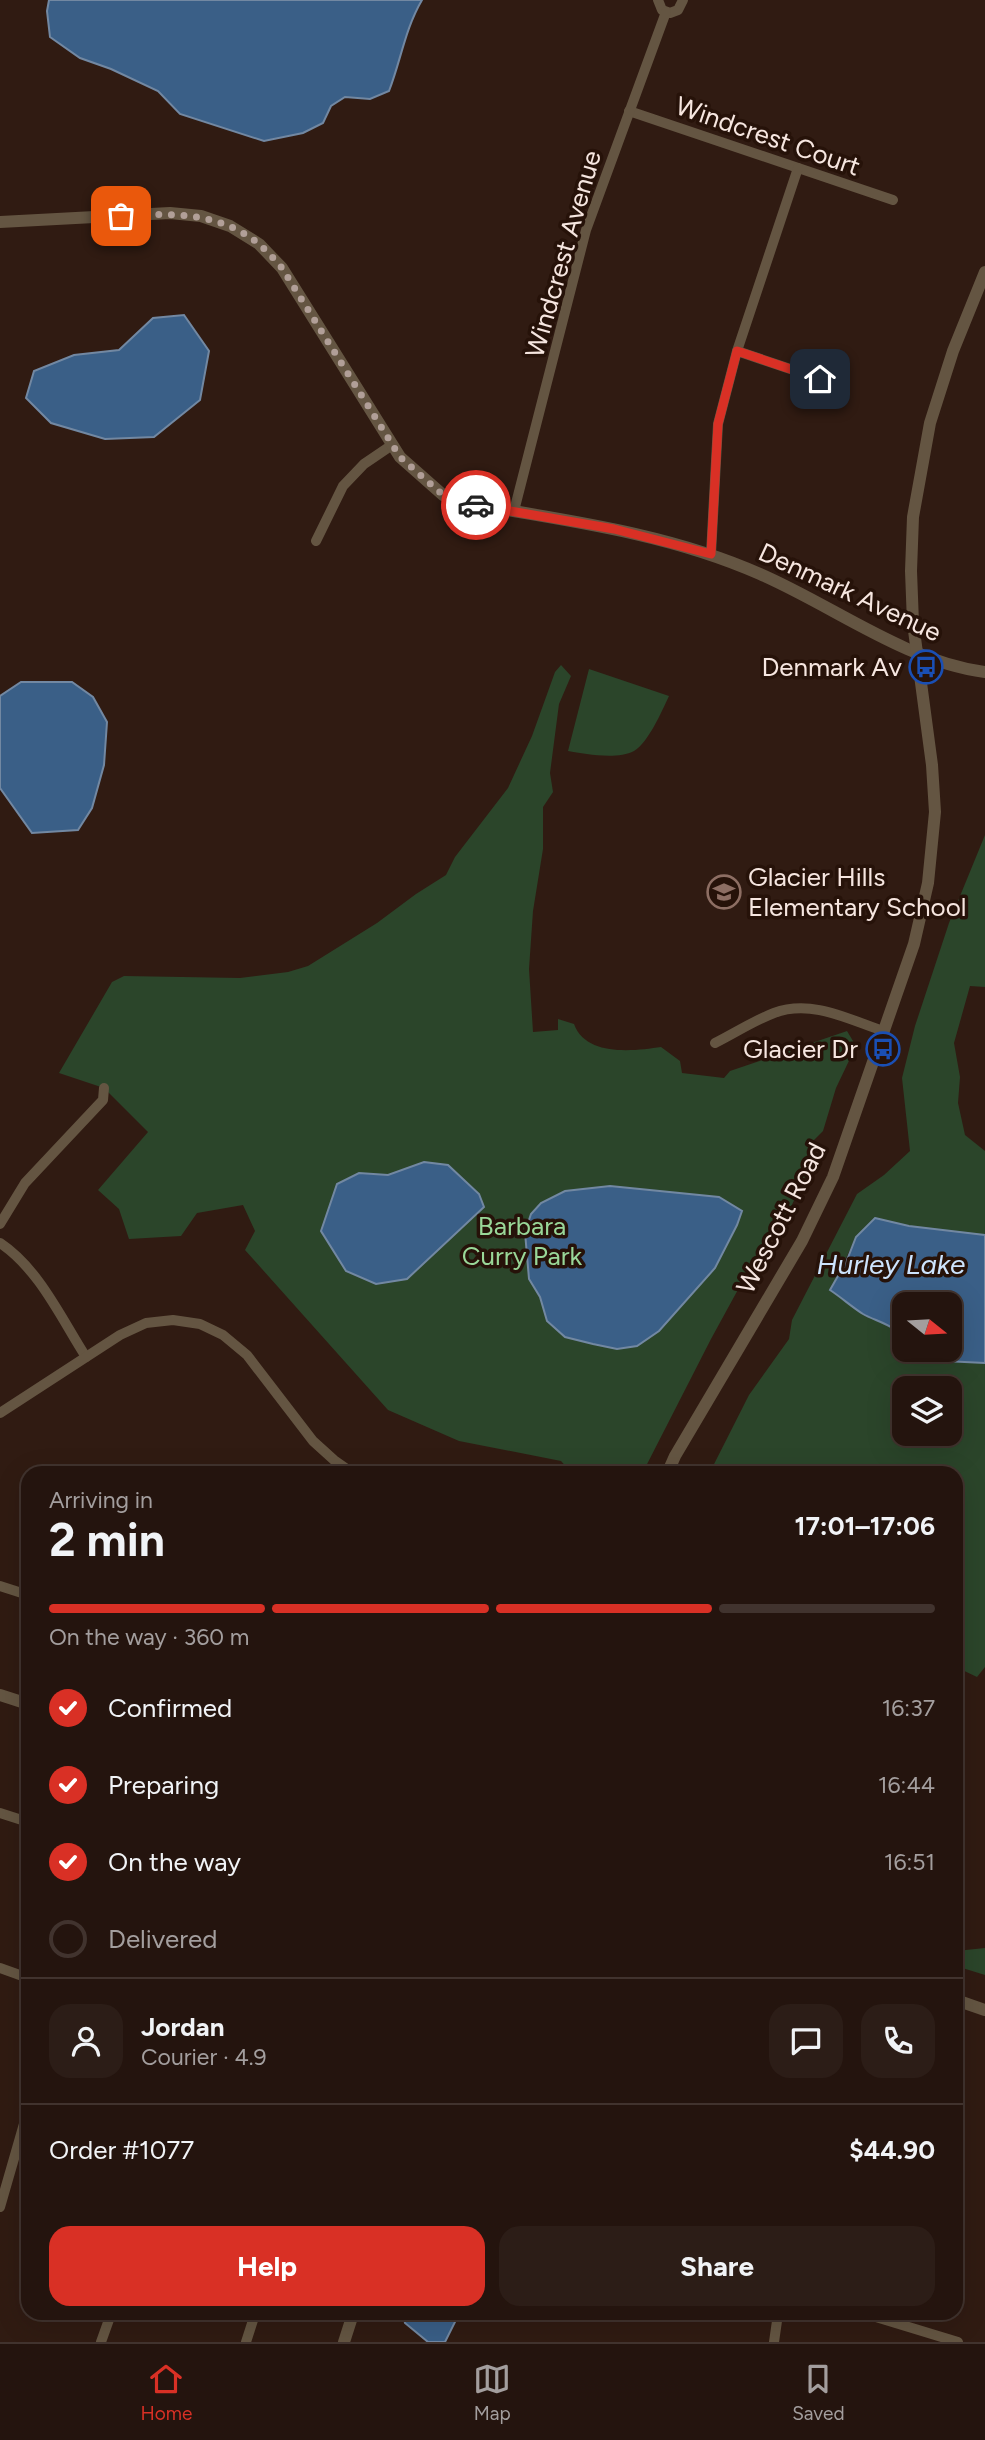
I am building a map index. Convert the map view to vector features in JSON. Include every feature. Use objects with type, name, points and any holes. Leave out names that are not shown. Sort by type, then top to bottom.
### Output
[{"type":"street","points":[[658,0],[660,7],[666,12],[678,10],[683,0]]},
{"type":"street","name":"Windcrest Avenue","points":[[514,511],[586,230],[666,12]]},
{"type":"street","name":"Windcrest Court","points":[[629,111],[893,200]]},
{"type":"street","points":[[711,554],[718,424],[737,351],[798,168]]},
{"type":"street","name":"Denmark Avenue","points":[[0,222],[170,213],[201,216],[230,226],[259,244],[282,268],[400,457],[443,495],[465,503],[614,529],[711,554],[761,574],[918,654],[985,672]]},
{"type":"street","name":"Wescott Road","points":[[670,1466],[802,1241],[833,1177],[914,944],[928,883],[934,812],[932,765],[913,623],[911,571],[915,504],[930,423],[953,351],[985,272]]},
{"type":"street","points":[[737,351],[820,379]]},
{"type":"street","points":[[316,541],[343,486],[364,464],[393,445]]},
{"type":"street","points":[[715,1043],[765,1017],[796,1008],[818,1009],[883,1031]]},
{"type":"street","points":[[0,1224],[25,1183],[103,1100],[104,1088]]},
{"type":"street","points":[[0,1243],[30,1270],[86,1357]]},
{"type":"street","points":[[0,1413],[120,1335],[146,1324],[173,1320],[200,1324],[223,1335],[247,1355],[313,1441],[342,1466]]},
{"type":"street","points":[[0,1586],[21,1593]]},
{"type":"street","points":[[0,1695],[21,1702]]},
{"type":"street","points":[[0,1813],[21,1820]]},
{"type":"street","points":[[0,1968],[21,1976]]},
{"type":"street","points":[[963,2002],[985,2010]]},
{"type":"street","points":[[0,2207],[21,2134]]},
{"type":"street","points":[[101,2342],[109,2320]]},
{"type":"street","points":[[246,2342],[253,2320]]},
{"type":"street","points":[[344,2342],[351,2320]]},
{"type":"street","points":[[774,2342],[777,2320]]},
{"type":"street","points":[[886,2320],[958,2342]]},
{"type":"green space","name":"Barbara Curry Park","points":[[561,665],[571,676],[559,704],[550,773],[553,792],[543,807],[543,849],[533,911],[529,969],[533,1032],[558,1030],[558,1019],[574,1024],[580,1035],[600,1047],[638,1050],[661,1047],[680,1061],[682,1073],[724,1078],[730,1071],[847,1031],[856,1046],[836,1088],[823,1131],[812,1142],[811,1163],[791,1207],[764,1242],[646,1466],[566,1466],[561,1461],[459,1441],[388,1410],[245,1250],[255,1231],[243,1205],[197,1213],[181,1236],[129,1239],[119,1209],[98,1190],[148,1132],[104,1088],[59,1073],[112,982],[124,976],[240,978],[288,972],[308,966],[446,875],[455,857],[508,788],[532,736],[555,672]]},
{"type":"green space","points":[[589,669],[669,696],[649,734],[634,751],[610,756],[568,751]]},
{"type":"green space","points":[[985,835],[985,987],[970,986],[954,1043],[960,1077],[958,1103],[965,1135],[985,1151],[985,1235],[909,1226],[875,1218],[856,1237],[831,1290],[892,1329],[892,1362],[985,1363],[985,1667],[977,1677],[963,1670],[963,1466],[713,1466],[749,1395],[789,1339],[792,1320],[857,1194],[884,1175],[910,1151],[902,1078],[915,1026],[949,923]]},
{"type":"green space","points":[[985,1948],[985,1975],[963,1968],[963,1950]]},
{"type":"water","points":[[49,0],[422,0],[407,33],[389,91],[370,99],[345,97],[331,106],[323,123],[303,133],[264,141],[180,114],[158,91],[80,58],[50,37],[47,11]]},
{"type":"water","points":[[184,315],[209,351],[200,400],[154,437],[105,439],[51,423],[26,398],[34,371],[74,355],[119,350],[153,318]]},
{"type":"water","points":[[21,682],[72,682],[93,697],[107,722],[104,765],[92,808],[78,830],[32,833],[0,788],[0,696]]},
{"type":"water","points":[[424,1162],[448,1165],[479,1194],[484,1207],[407,1279],[376,1284],[346,1271],[321,1231],[337,1184],[359,1173],[388,1175]]},
{"type":"water","points":[[610,1186],[719,1197],[742,1211],[715,1268],[659,1331],[637,1346],[617,1349],[565,1337],[547,1321],[540,1297],[529,1279],[525,1232],[531,1214],[541,1203],[565,1191]]},
{"type":"water","name":"Hurley Lake","points":[[875,1218],[909,1226],[985,1235],[985,1363],[962,1362],[962,1292],[892,1292],[892,1328],[863,1314],[830,1290],[856,1237]]},
{"type":"water","points":[[404,2320],[456,2320],[445,2342],[428,2342]]},
{"type":"way so far","points":[[121,216],[170,213],[201,216],[230,226],[259,244],[282,268],[400,457],[443,495],[476,505]]},
{"type":"place","name":"Denmark Av","points":[[926,667]]},
{"type":"place","name":"Glacier Hills Elementary School","points":[[724,892]]},
{"type":"place","name":"Glacier Dr","points":[[883,1049]]},
{"type":"route","points":[[476,505],[614,529],[711,554],[718,424],[737,351],[820,379]]}]
